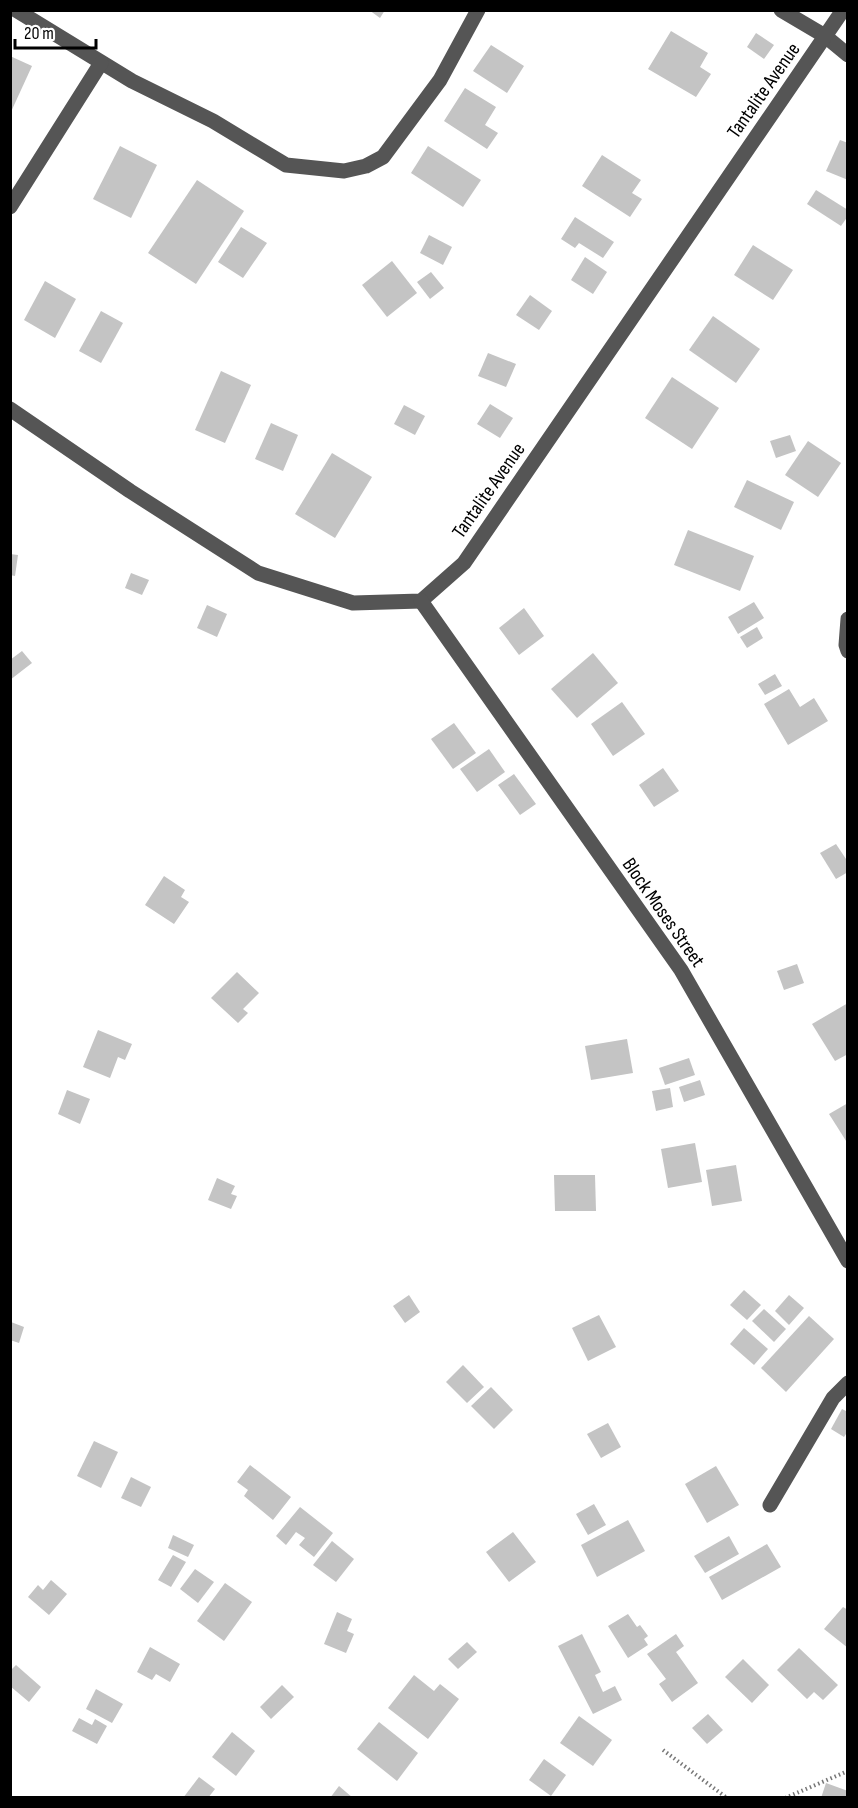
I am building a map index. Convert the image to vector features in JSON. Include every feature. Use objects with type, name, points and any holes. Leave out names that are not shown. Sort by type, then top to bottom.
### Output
[{"type":"street","points":[[16,10],[132,81],[213,121],[286,165],[344,171],[366,166],[383,157],[440,80],[478,10]]},
{"type":"street","points":[[781,10],[825,36],[848,55]]},
{"type":"street","name":"Tantalite Avenue","points":[[422,602],[464,563],[843,10]]},
{"type":"street","points":[[10,207],[101,63]]},
{"type":"street","points":[[10,408],[130,491],[258,573],[353,603],[422,602]]},
{"type":"street","name":"Block Moses Street","points":[[422,602],[681,970],[848,1262]]},
{"type":"street","points":[[848,619],[846,645],[848,651]]},
{"type":"street","points":[[770,1504],[833,1398],[848,1383]]},
{"type":"path","points":[[663,1750],[727,1797]]},
{"type":"path","points":[[784,1797],[848,1771]]},
{"type":"building","points":[[369,10],[385,10],[380,18]]},
{"type":"building","points":[[671,31],[708,53],[700,67],[711,74],[696,97],[648,69]]},
{"type":"building","points":[[756,33],[774,45],[764,59],[747,47]]},
{"type":"building","points":[[491,45],[524,66],[507,93],[473,71]]},
{"type":"building","points":[[10,56],[32,66],[10,114]]},
{"type":"building","points":[[465,88],[496,107],[485,125],[498,133],[487,149],[444,121]]},
{"type":"building","points":[[840,140],[848,143],[848,180],[826,171]]},
{"type":"building","points":[[120,146],[157,165],[131,218],[93,199]]},
{"type":"building","points":[[428,146],[481,180],[463,207],[411,173]]},
{"type":"building","points":[[602,155],[641,180],[632,193],[642,199],[630,217],[582,186]]},
{"type":"building","points":[[197,180],[244,211],[196,284],[148,253]]},
{"type":"building","points":[[816,190],[848,210],[848,216],[841,226],[807,204]]},
{"type":"building","points":[[575,217],[614,242],[603,258],[579,243],[575,248],[561,239]]},
{"type":"building","points":[[241,227],[267,243],[243,278],[218,262]]},
{"type":"building","points":[[429,235],[452,247],[443,265],[420,253]]},
{"type":"building","points":[[753,245],[793,270],[773,300],[734,275]]},
{"type":"building","points":[[585,257],[607,272],[593,294],[571,280]]},
{"type":"building","points":[[392,261],[417,293],[387,317],[362,285]]},
{"type":"building","points":[[431,272],[444,288],[430,299],[417,282]]},
{"type":"building","points":[[45,281],[76,299],[55,338],[24,320]]},
{"type":"building","points":[[530,295],[552,311],[539,330],[516,315]]},
{"type":"building","points":[[101,311],[123,323],[101,363],[79,351]]},
{"type":"building","points":[[713,316],[760,349],[736,383],[689,350]]},
{"type":"building","points":[[488,353],[516,364],[506,387],[478,376]]},
{"type":"building","points":[[221,371],[251,385],[225,443],[195,430]]},
{"type":"building","points":[[672,377],[719,408],[692,449],[645,418]]},
{"type":"building","points":[[490,404],[513,418],[500,438],[477,424]]},
{"type":"building","points":[[404,405],[425,416],[415,435],[394,424]]},
{"type":"building","points":[[271,423],[298,435],[283,471],[255,459]]},
{"type":"building","points":[[790,435],[796,451],[776,458],[770,441]]},
{"type":"building","points":[[808,441],[841,463],[818,497],[785,475]]},
{"type":"building","points":[[332,453],[372,477],[335,538],[295,514]]},
{"type":"building","points":[[747,480],[794,502],[781,530],[734,507]]},
{"type":"building","points":[[688,530],[754,556],[740,591],[674,565]]},
{"type":"building","points":[[10,554],[18,555],[15,576],[10,575]]},
{"type":"building","points":[[131,573],[149,580],[142,595],[125,588]]},
{"type":"building","points":[[754,602],[764,618],[738,634],[728,617]]},
{"type":"building","points":[[207,605],[227,614],[217,637],[197,628]]},
{"type":"building","points":[[524,608],[544,636],[519,655],[499,628]]},
{"type":"building","points":[[757,627],[763,638],[747,648],[740,637]]},
{"type":"building","points":[[22,651],[32,663],[10,680],[10,660]]},
{"type":"building","points":[[593,653],[618,683],[577,718],[551,689]]},
{"type":"building","points":[[775,674],[782,686],[765,695],[758,684]]},
{"type":"building","points":[[789,689],[800,707],[814,698],[828,721],[788,745],[764,704]]},
{"type":"building","points":[[622,702],[645,734],[613,756],[591,724]]},
{"type":"building","points":[[454,723],[476,753],[453,769],[431,739]]},
{"type":"building","points":[[489,749],[505,772],[477,792],[460,769]]},
{"type":"building","points":[[663,768],[679,791],[654,807],[639,785]]},
{"type":"building","points":[[514,774],[536,804],[520,815],[498,785]]},
{"type":"building","points":[[836,844],[848,862],[848,872],[836,879],[820,853]]},
{"type":"building","points":[[164,876],[185,890],[181,897],[189,902],[174,924],[145,905]]},
{"type":"building","points":[[797,964],[804,983],[784,990],[777,971]]},
{"type":"building","points":[[237,972],[259,993],[243,1009],[248,1013],[238,1023],[211,998]]},
{"type":"building","points":[[848,1003],[848,1054],[835,1061],[812,1024]]},
{"type":"building","points":[[98,1030],[132,1044],[125,1060],[118,1057],[110,1078],[83,1067]]},
{"type":"building","points":[[627,1039],[633,1073],[591,1080],[585,1046]]},
{"type":"building","points":[[689,1058],[695,1075],[665,1085],[659,1068]]},
{"type":"building","points":[[700,1080],[705,1095],[684,1102],[679,1087]]},
{"type":"building","points":[[670,1088],[673,1107],[656,1111],[652,1091]]},
{"type":"building","points":[[67,1090],[90,1099],[80,1124],[58,1114]]},
{"type":"building","points":[[848,1103],[848,1144],[829,1114]]},
{"type":"building","points":[[695,1143],[702,1182],[668,1188],[661,1149]]},
{"type":"building","points":[[736,1165],[742,1201],[712,1206],[706,1170]]},
{"type":"building","points":[[554,1175],[595,1175],[596,1211],[555,1211]]},
{"type":"building","points":[[217,1178],[235,1186],[231,1194],[237,1196],[231,1209],[208,1200]]},
{"type":"building","points":[[744,1290],[761,1305],[747,1320],[730,1305]]},
{"type":"building","points":[[409,1295],[420,1312],[405,1323],[393,1306]]},
{"type":"building","points":[[789,1295],[804,1308],[789,1325],[775,1311]]},
{"type":"building","points":[[764,1309],[786,1329],[774,1342],[752,1321]]},
{"type":"building","points":[[599,1315],[616,1347],[588,1361],[572,1328]]},
{"type":"building","points":[[809,1316],[834,1339],[786,1392],[761,1368]]},
{"type":"building","points":[[11,1322],[24,1327],[19,1343],[10,1340]]},
{"type":"building","points":[[744,1328],[768,1349],[754,1365],[730,1344]]},
{"type":"building","points":[[463,1365],[484,1387],[467,1403],[446,1382]]},
{"type":"building","points":[[491,1387],[513,1410],[494,1429],[471,1406]]},
{"type":"building","points":[[842,1409],[848,1412],[848,1431],[844,1437],[831,1429]]},
{"type":"building","points":[[608,1423],[621,1447],[601,1458],[587,1434]]},
{"type":"building","points":[[94,1441],[118,1452],[101,1488],[77,1476]]},
{"type":"building","points":[[250,1465],[291,1497],[273,1520],[244,1496],[248,1490],[237,1482]]},
{"type":"building","points":[[716,1466],[739,1505],[707,1523],[685,1484]]},
{"type":"building","points":[[131,1477],[151,1487],[141,1507],[121,1498]]},
{"type":"building","points":[[594,1504],[606,1525],[588,1535],[576,1514]]},
{"type":"building","points":[[300,1507],[333,1533],[314,1557],[299,1545],[305,1538],[296,1532],[286,1545],[276,1536]]},
{"type":"building","points":[[628,1520],[645,1551],[597,1577],[581,1545]]},
{"type":"building","points":[[513,1532],[536,1562],[509,1582],[486,1552]]},
{"type":"building","points":[[173,1535],[194,1545],[188,1557],[168,1548]]},
{"type":"building","points":[[729,1536],[739,1554],[705,1573],[694,1556]]},
{"type":"building","points":[[332,1541],[354,1559],[336,1582],[313,1565]]},
{"type":"building","points":[[767,1544],[781,1567],[722,1600],[709,1577]]},
{"type":"building","points":[[173,1555],[186,1562],[171,1587],[158,1580]]},
{"type":"building","points":[[195,1569],[214,1582],[198,1603],[180,1589]]},
{"type":"building","points":[[51,1580],[67,1594],[49,1615],[28,1597],[38,1585],[43,1590]]},
{"type":"building","points":[[225,1583],[252,1602],[224,1641],[197,1621]]},
{"type":"building","points":[[843,1607],[848,1610],[848,1648],[824,1629]]},
{"type":"building","points":[[337,1612],[352,1619],[347,1631],[354,1634],[346,1653],[324,1644]]},
{"type":"building","points":[[628,1614],[637,1627],[640,1625],[648,1636],[644,1639],[648,1645],[628,1658],[608,1626]]},
{"type":"building","points":[[582,1634],[601,1672],[595,1675],[603,1692],[615,1686],[622,1700],[593,1714],[558,1646]]},
{"type":"building","points":[[676,1634],[684,1646],[676,1652],[698,1683],[672,1702],[659,1684],[666,1679],[647,1654]]},
{"type":"building","points":[[467,1642],[477,1652],[458,1669],[448,1659]]},
{"type":"building","points":[[150,1647],[180,1664],[170,1682],[156,1674],[152,1680],[137,1672]]},
{"type":"building","points":[[799,1648],[838,1685],[823,1700],[814,1692],[807,1699],[777,1670]]},
{"type":"building","points":[[743,1659],[769,1685],[752,1703],[725,1677]]},
{"type":"building","points":[[16,1665],[41,1687],[29,1702],[10,1686],[10,1671]]},
{"type":"building","points":[[414,1675],[434,1691],[440,1684],[459,1699],[428,1739],[388,1708]]},
{"type":"building","points":[[282,1685],[294,1697],[271,1719],[260,1707]]},
{"type":"building","points":[[96,1689],[123,1704],[112,1723],[86,1709]]},
{"type":"building","points":[[708,1714],[723,1730],[707,1744],[692,1728]]},
{"type":"building","points":[[579,1716],[612,1740],[593,1766],[560,1743]]},
{"type":"building","points":[[79,1718],[92,1725],[95,1719],[107,1726],[97,1744],[72,1731]]},
{"type":"building","points":[[379,1722],[418,1753],[397,1781],[357,1749]]},
{"type":"building","points":[[232,1732],[255,1751],[236,1776],[212,1757]]},
{"type":"building","points":[[544,1759],[566,1775],[551,1796],[529,1780]]},
{"type":"building","points":[[199,1777],[215,1789],[208,1798],[183,1798]]},
{"type":"building","points":[[826,1783],[848,1791],[848,1798],[821,1798]]},
{"type":"building","points":[[339,1786],[353,1798],[330,1798]]}]
